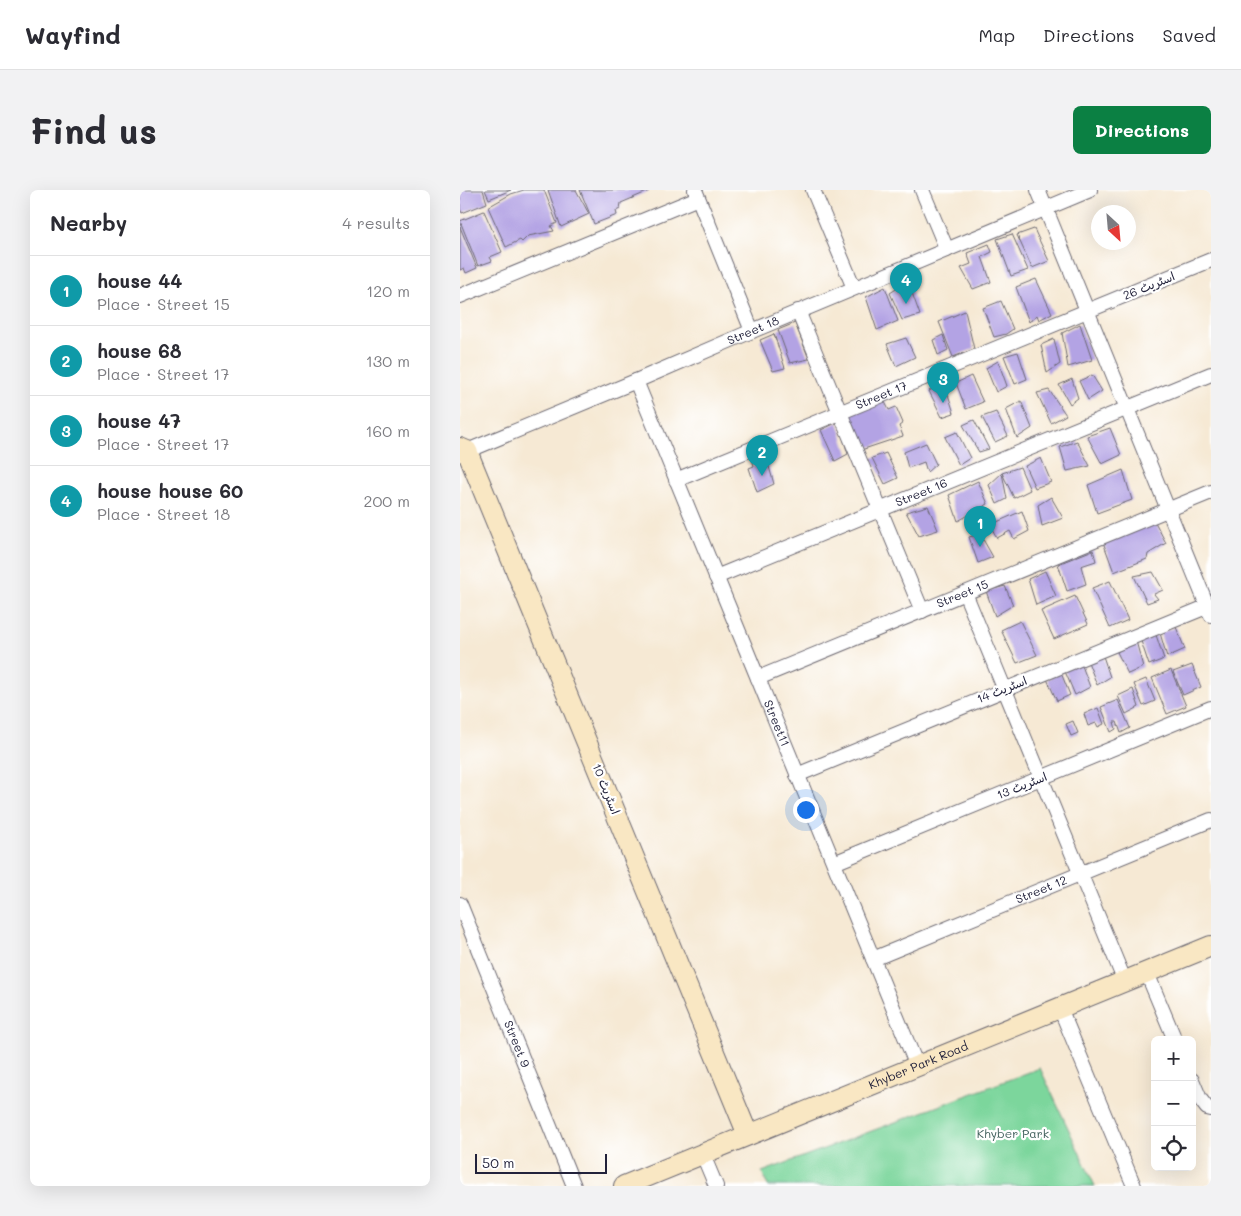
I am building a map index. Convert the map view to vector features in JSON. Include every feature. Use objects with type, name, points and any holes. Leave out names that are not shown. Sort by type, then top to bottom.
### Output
[{"type":"street","points":[[813,190],[854,288]]},
{"type":"street","points":[[922,190],[947,250]]},
{"type":"street","points":[[1038,190],[1168,510],[1210,608]]},
{"type":"street","name":"Street 18","points":[[462,451],[636,381],[1090,190]]},
{"type":"street","points":[[460,296],[696,194],[752,331]]},
{"type":"street","name":"اسٹریٹ 26","points":[[1087,311],[1211,260]]},
{"type":"street","name":"Street 17","points":[[676,480],[1087,311]]},
{"type":"street","points":[[798,312],[922,611]]},
{"type":"street","name":"Street 16","points":[[716,577],[1211,374]]},
{"type":"street","name":"Street11","points":[[636,381],[917,1066]]},
{"type":"street","name":"اسٹریٹ 10","points":[[462,451],[748,1135]]},
{"type":"street","name":"Street 15","points":[[758,678],[1211,492]]},
{"type":"street","points":[[965,593],[1124,982]]},
{"type":"street","name":"اسٹریٹ 14","points":[[798,775],[1210,608]]},
{"type":"street","name":"اسٹریٹ 13","points":[[834,863],[1211,708]]},
{"type":"street","name":"Street 12","points":[[873,959],[1211,820]]},
{"type":"street","name":"Street 9","points":[[460,904],[574,1186]]},
{"type":"street","name":"Khyber Park Road","points":[[624,1186],[1211,946]]},
{"type":"street","points":[[1147,973],[1173,1036]]},
{"type":"street","points":[[1060,1008],[1134,1186]]},
{"type":"street","points":[[1192,1081],[1200,1099],[1207,1108],[1211,1109]]},
{"type":"street","points":[[703,1154],[716,1186]]},
{"type":"green space","name":"Khyber Park","points":[[1040,1068],[1095,1186],[768,1186],[762,1172]]},
{"type":"building","points":[[460,190],[483,190],[487,203],[462,213],[460,209]]},
{"type":"building","points":[[485,190],[511,190],[489,199]]},
{"type":"building","points":[[524,190],[544,190],[557,223],[551,226],[554,231],[528,236],[522,242],[520,240],[506,247],[488,207],[511,194]]},
{"type":"building","points":[[548,190],[576,190],[589,214],[561,227]]},
{"type":"building","points":[[580,190],[649,191],[621,203],[620,209],[616,211],[617,215],[594,224]]},
{"type":"building","points":[[484,211],[502,252],[490,257],[492,261],[478,266],[460,221]]},
{"type":"building","points":[[460,227],[477,268],[466,273],[464,268],[460,270]]},
{"type":"building","points":[[1034,229],[1049,261],[1032,268],[1017,235]]},
{"type":"building","points":[[1012,234],[1028,270],[1011,276],[997,239]]},
{"type":"building","points":[[989,244],[992,252],[982,257],[991,282],[973,289],[961,268],[971,264],[967,253]]},
{"type":"building","points":[[906,276],[920,315],[902,320],[890,293],[901,286],[900,280]]},
{"type":"building","points":[[1036,279],[1052,313],[1039,320],[1037,315],[1029,322],[1016,287]]},
{"type":"building","points":[[885,287],[898,321],[877,330],[866,297]]},
{"type":"building","points":[[1001,301],[1013,329],[1006,334],[994,337],[983,308]]},
{"type":"building","points":[[965,311],[974,349],[953,357],[939,322]]},
{"type":"building","points":[[795,323],[809,359],[790,363],[778,330]]},
{"type":"building","points":[[1080,324],[1092,360],[1068,367],[1062,333]]},
{"type":"building","points":[[774,334],[785,368],[773,371],[760,340]]},
{"type":"building","points":[[943,335],[948,350],[938,355],[933,340]]},
{"type":"building","points":[[906,338],[915,357],[896,366],[887,344]]},
{"type":"building","points":[[1054,339],[1060,364],[1047,373],[1041,345]]},
{"type":"building","points":[[1018,352],[1027,379],[1015,384],[1004,356]]},
{"type":"building","points":[[998,361],[1007,386],[996,392],[986,368]]},
{"type":"building","points":[[1092,375],[1102,391],[1088,400],[1079,381]]},
{"type":"building","points":[[971,376],[983,402],[966,409],[956,383]]},
{"type":"building","points":[[1072,379],[1078,398],[1070,404],[1059,385]]},
{"type":"building","points":[[944,382],[954,413],[942,417],[929,391]]},
{"type":"building","points":[[1049,390],[1066,415],[1051,423],[1037,393]]},
{"type":"building","points":[[884,400],[889,410],[896,407],[903,423],[899,426],[903,436],[861,450],[846,414]]},
{"type":"building","points":[[1021,401],[1032,428],[1017,438],[1006,409]]},
{"type":"building","points":[[996,412],[1008,436],[995,442],[982,417]]},
{"type":"building","points":[[974,420],[989,449],[979,452],[963,425]]},
{"type":"building","points":[[838,422],[848,454],[835,461],[821,430]]},
{"type":"building","points":[[1110,428],[1121,455],[1102,464],[1087,436]]},
{"type":"building","points":[[957,432],[970,458],[959,465],[945,437]]},
{"type":"building","points":[[1077,441],[1090,466],[1067,471],[1060,447]]},
{"type":"building","points":[[926,443],[936,464],[927,472],[924,462],[908,468],[904,452]]},
{"type":"building","points":[[765,453],[774,484],[757,492],[749,468],[754,466],[752,459]]},
{"type":"building","points":[[886,453],[898,478],[885,484],[872,458]]},
{"type":"building","points":[[1041,458],[1051,482],[1035,488],[1025,466]]},
{"type":"building","points":[[1020,467],[1030,490],[1014,498],[1002,473]]},
{"type":"building","points":[[1123,470],[1132,500],[1097,513],[1088,485]]},
{"type":"building","points":[[1002,473],[1007,499],[997,504],[989,485]]},
{"type":"building","points":[[978,481],[988,504],[958,521],[949,495]]},
{"type":"building","points":[[1051,497],[1063,518],[1042,526],[1038,505]]},
{"type":"building","points":[[928,506],[938,530],[919,536],[906,512]]},
{"type":"building","points":[[1022,511],[1029,531],[1014,539],[1010,531],[997,538],[990,525]]},
{"type":"building","points":[[1155,522],[1166,543],[1148,554],[1147,559],[1114,572],[1103,542]]},
{"type":"building","points":[[980,534],[993,557],[978,563],[969,537]]},
{"type":"building","points":[[1093,550],[1096,561],[1081,566],[1086,584],[1067,591],[1058,564]]},
{"type":"building","points":[[1045,571],[1056,596],[1036,605],[1028,579]]},
{"type":"building","points":[[1153,572],[1163,590],[1154,594],[1158,599],[1147,603],[1134,576]]},
{"type":"building","points":[[1110,581],[1128,620],[1110,628],[1092,588]]},
{"type":"building","points":[[1005,586],[1013,605],[995,616],[986,591]]},
{"type":"building","points":[[1075,596],[1088,624],[1054,639],[1041,611]]},
{"type":"building","points":[[1020,621],[1037,655],[1017,663],[1001,630]]},
{"type":"building","points":[[1176,627],[1185,649],[1167,657],[1160,633]]},
{"type":"building","points":[[1156,635],[1164,659],[1149,665],[1141,641]]},
{"type":"building","points":[[1136,641],[1143,667],[1128,674],[1117,652]]},
{"type":"building","points":[[1103,656],[1110,677],[1097,685],[1088,662]]},
{"type":"building","points":[[1081,663],[1090,687],[1075,695],[1064,669]]},
{"type":"building","points":[[1192,665],[1201,687],[1183,695],[1173,672]]},
{"type":"building","points":[[1171,670],[1186,706],[1167,714],[1152,678]]},
{"type":"building","points":[[1061,673],[1070,695],[1057,701],[1047,679]]},
{"type":"building","points":[[1146,679],[1155,701],[1143,706],[1134,684]]},
{"type":"building","points":[[1133,689],[1139,707],[1126,714],[1118,696]]},
{"type":"building","points":[[1118,700],[1130,728],[1121,733],[1117,722],[1114,722],[1116,729],[1111,732],[1101,707]]},
{"type":"building","points":[[1098,708],[1104,724],[1098,727],[1096,723],[1088,726],[1084,714]]},
{"type":"building","points":[[1073,721],[1078,733],[1071,736],[1066,724]]},
{"type":"place","name":"house house 60","points":[[906,304]]},
{"type":"place","name":"house 47","points":[[943,403]]},
{"type":"place","name":"house 68","points":[[762,476]]},
{"type":"place","name":"house 44","points":[[980,547]]}]
